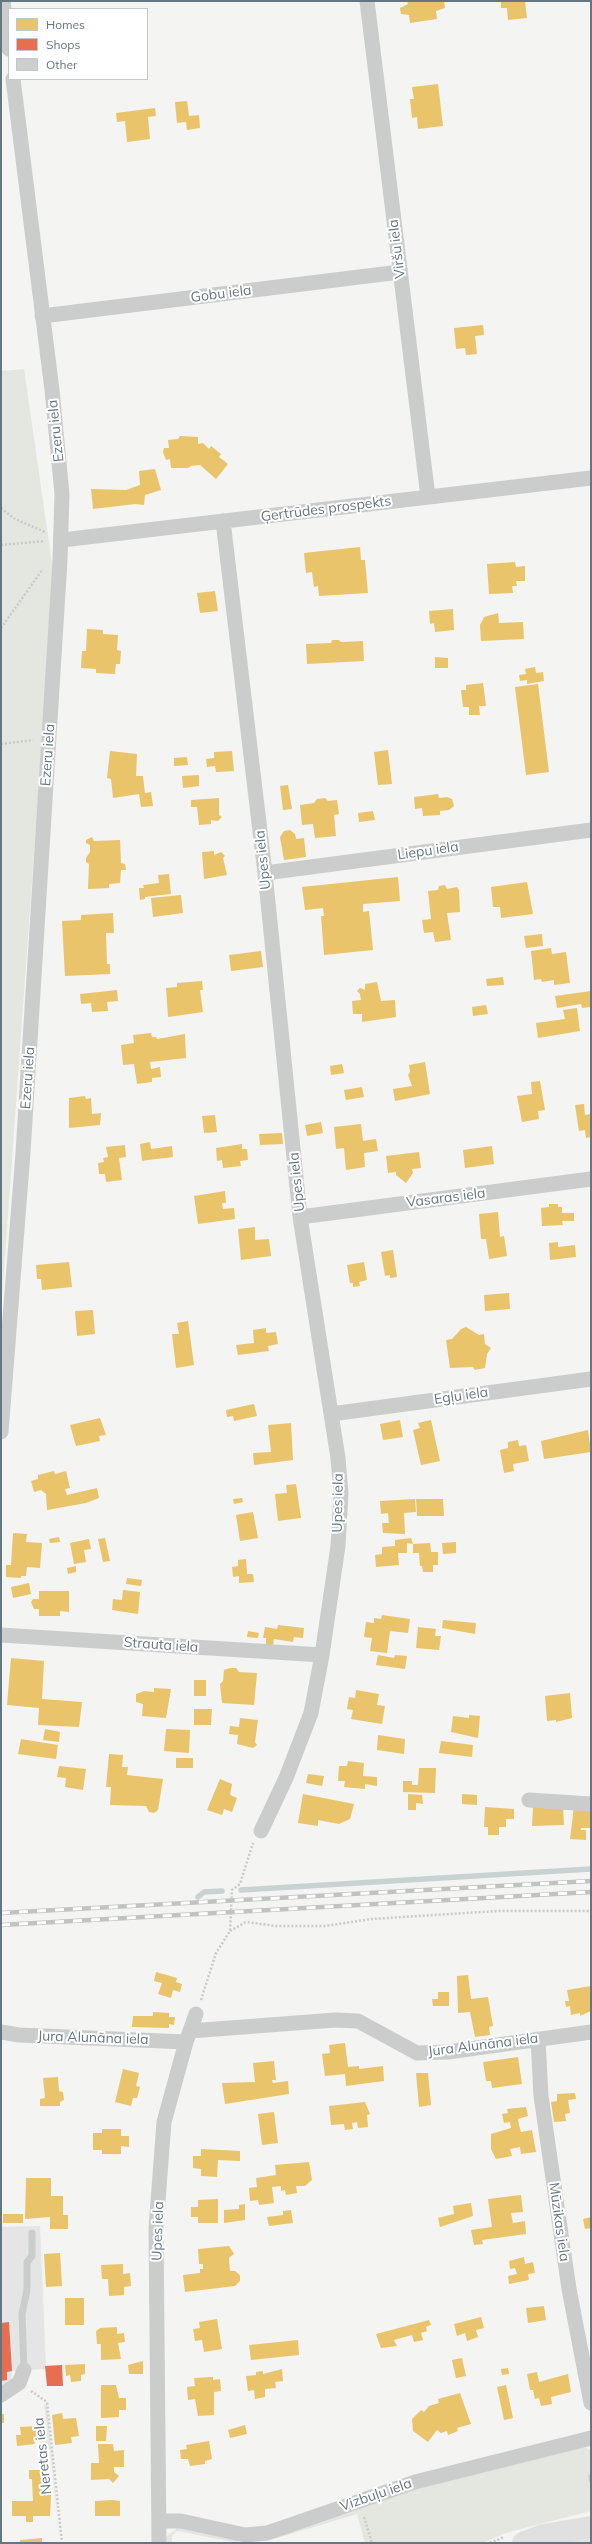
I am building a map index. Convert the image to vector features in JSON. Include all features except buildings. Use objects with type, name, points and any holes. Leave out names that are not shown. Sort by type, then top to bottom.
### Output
[{"type":"main road","points":[[523,2543],[543,2535],[591,2527]]},
{"type":"street","points":[[3,1],[8,41]]},
{"type":"street","name":"Viršu iela","points":[[367,1],[428,497]]},
{"type":"street","name":"Ezeru iela","points":[[1,1432],[23,1153],[62,540],[62,494],[13,80]]},
{"type":"street","name":"Gobu iela","points":[[42,316],[400,272]]},
{"type":"street","name":"Ģertrūdes prospekts","points":[[62,540],[591,478]]},
{"type":"street","name":"Upes iela","points":[[223,521],[265,873],[300,1217],[338,1458],[341,1493],[338,1546],[322,1655],[311,1713],[286,1778],[261,1831]]},
{"type":"street","name":"Liepu iela","points":[[265,873],[591,830]]},
{"type":"street","name":"Vasaras iela","points":[[300,1217],[591,1179]]},
{"type":"street","name":"Egļu iela","points":[[331,1414],[591,1379]]},
{"type":"street","name":"Strauta iela","points":[[1,1635],[322,1655]]},
{"type":"street","points":[[528,1800],[591,1804]]},
{"type":"street","name":"Upes iela","points":[[159,2543],[161,2520],[156,2228],[164,2122],[188,2036],[196,2014]]},
{"type":"street","name":"Jura Alunāna iela","points":[[1,2032],[19,2035],[188,2036],[335,2020],[358,2021],[417,2052],[448,2052],[591,2032]]},
{"type":"street","name":"Mūzikas iela","points":[[538,2039],[541,2096],[569,2289],[591,2403]]},
{"type":"street","points":[[1,2395],[22,2377]]},
{"type":"street","name":"Vizbuļu iela","points":[[161,2520],[181,2521],[245,2535],[267,2533],[415,2482],[591,2438]]},
{"type":"lane","points":[[22,2377],[22,2314],[27,2290],[27,2262],[32,2256],[32,2233]]},
{"type":"path","points":[[1,508],[15,519],[62,540]]},
{"type":"path","points":[[1,545],[62,540]]},
{"type":"path","points":[[1,628],[46,564]]},
{"type":"path","points":[[1,744],[49,738]]},
{"type":"path","points":[[230,1931],[232,1890],[240,1884],[255,1838],[261,1831]]},
{"type":"path","points":[[196,2014],[216,1953],[230,1931],[246,1922],[276,1926],[325,1926],[371,1919],[498,1911],[591,1911]]},
{"type":"path","name":"Neretas iela","points":[[22,2377],[48,2402],[62,2543]]},
{"type":"path","points":[[360,2501],[372,2543]]},
{"type":"shaded area","points":[[24,369],[54,577],[1,1312],[1,371]]},
{"type":"shaded area","points":[[40,2226],[46,2369],[12,2371],[11,2385],[1,2386],[1,2227]]},
{"type":"shaded area","points":[[44,2404],[47,2405],[60,2543],[50,2450],[45,2446],[44,2438],[47,2430]]},
{"type":"shaded area","points":[[581,2446],[591,2450],[591,2511],[505,2533],[483,2543],[365,2543],[357,2514],[274,2539],[272,2536],[420,2486]]},
{"type":"shaded area","points":[[180,2526],[237,2538],[238,2543],[177,2531],[172,2536],[172,2543],[164,2543],[167,2536]]},
{"type":"shaded area","points":[[591,2537],[591,2543],[561,2543]]},
{"type":"waterway","points":[[241,1890],[591,1869]]},
{"type":"waterway","points":[[198,1897],[204,1892],[222,1891]]},
{"type":"railway","points":[[1,1913],[591,1881]]},
{"type":"railway","points":[[1,1925],[591,1892]]}]
